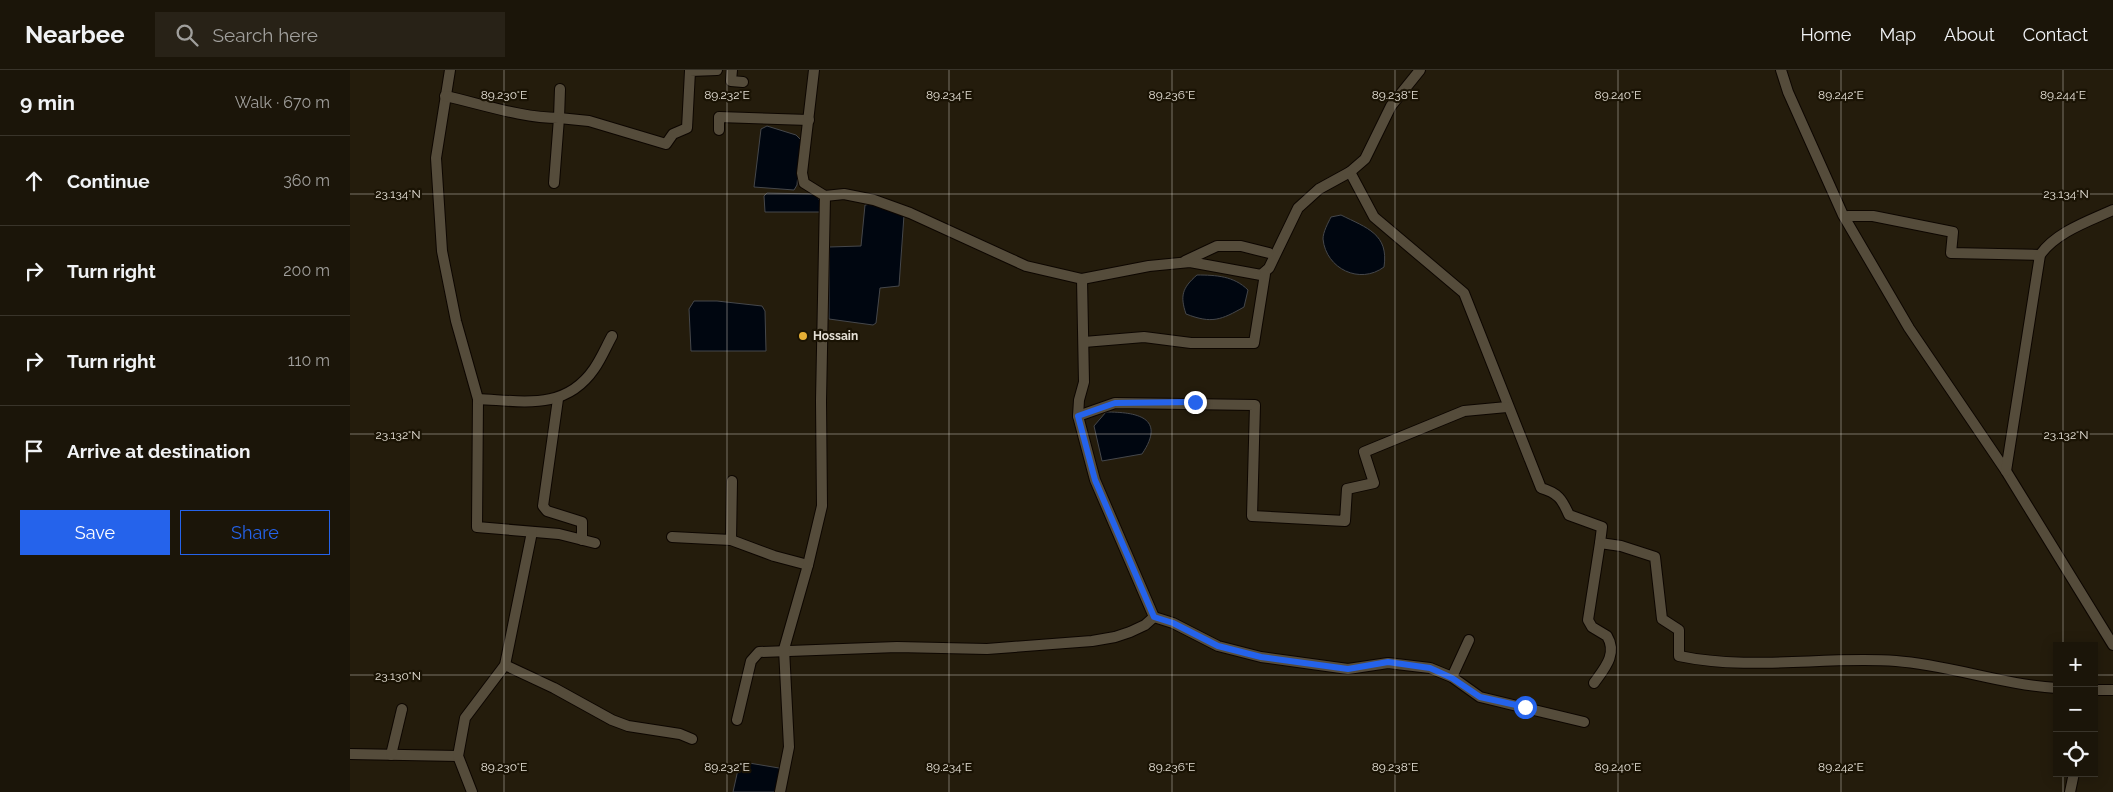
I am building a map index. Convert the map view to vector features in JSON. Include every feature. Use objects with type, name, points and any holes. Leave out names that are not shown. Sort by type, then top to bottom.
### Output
[{"type":"street","points":[[450,70],[436,158],[442,251],[456,321],[478,399],[478,527],[559,534],[594,543]]},
{"type":"street","points":[[446,96],[505,109],[524,116],[589,121],[666,144],[673,134],[686,128],[690,72],[717,70]]},
{"type":"street","points":[[732,70],[731,81],[743,82]]},
{"type":"street","points":[[814,70],[803,178],[804,183],[808,187],[825,196],[844,194],[874,200],[1026,266],[1082,278],[1190,262],[1258,275],[1265,274]]},
{"type":"street","points":[[1084,342],[1144,337],[1191,343],[1254,343],[1265,274],[1298,208],[1319,189],[1350,172],[1365,159],[1391,106],[1420,70]]},
{"type":"street","points":[[1781,70],[1788,92],[1842,215],[1909,328],[2006,471],[2113,645]]},
{"type":"street","points":[[554,183],[560,89]]},
{"type":"street","points":[[719,130],[719,117],[809,120]]},
{"type":"street","points":[[1350,172],[1374,217],[1464,293],[1541,488],[1554,492],[1562,498],[1569,515],[1602,527],[1588,620],[1592,627],[1607,636],[1611,647],[1609,662],[1594,683]]},
{"type":"street","points":[[780,792],[789,747],[784,649],[808,565],[822,506],[821,401],[825,196]]},
{"type":"street","points":[[2006,471],[2040,255],[2046,246],[2068,232],[2113,210]]},
{"type":"street","points":[[1848,216],[1873,216],[1953,232],[1951,253],[2040,255]]},
{"type":"street","points":[[1182,263],[1218,246],[1241,246],[1270,253]]},
{"type":"street","points":[[1082,278],[1084,382],[1079,400],[1078,416],[1095,480],[1154,617],[1186,629],[1218,646],[1261,657],[1348,669],[1388,662],[1430,668],[1452,678],[1480,697],[1584,722]]},
{"type":"street","points":[[478,399],[515,401],[558,399],[577,389],[585,380],[595,368],[612,336]]},
{"type":"street","points":[[558,399],[543,506],[547,511],[582,522],[582,540]]},
{"type":"street","points":[[1078,416],[1115,403],[1255,405],[1252,516],[1345,521],[1347,489],[1374,483],[1364,452],[1464,411],[1507,407]]},
{"type":"street","points":[[730,540],[732,481]]},
{"type":"street","points":[[472,792],[458,756],[465,718],[505,665],[532,532]]},
{"type":"street","points":[[672,537],[730,540],[774,556],[808,565]]},
{"type":"street","points":[[1600,543],[1622,546],[1656,557],[1662,619],[1678,630],[1679,656],[1711,663],[1896,661],[1955,668],[2034,687],[2053,688]]},
{"type":"street","points":[[737,720],[754,656],[758,652],[784,649],[897,647],[986,649],[1092,641],[1115,638],[1145,625],[1154,617]]},
{"type":"street","points":[[1452,678],[1469,640]]},
{"type":"street","points":[[505,665],[554,688],[612,720],[628,726],[680,734],[692,739]]},
{"type":"street","points":[[2098,690],[2113,690]]},
{"type":"street","points":[[391,754],[402,709]]},
{"type":"street","points":[[350,754],[458,756]]},
{"type":"street","points":[[2070,792],[2073,777]]},
{"type":"shaded area","points":[[767,126],[796,135],[801,140],[797,185],[794,190],[754,187],[761,129]]},
{"type":"shaded area","points":[[767,193],[815,194],[821,202],[821,212],[765,212],[764,196]]},
{"type":"shaded area","points":[[871,204],[904,215],[899,286],[880,288],[876,323],[873,325],[829,319],[829,247],[861,246],[865,205]]},
{"type":"shaded area","points":[[1341,215],[1367,228],[1379,239],[1385,256],[1384,267],[1375,272],[1355,274],[1337,266],[1330,259],[1325,250],[1324,233],[1331,217]]},
{"type":"shaded area","points":[[1197,275],[1224,277],[1243,285],[1248,290],[1244,307],[1222,318],[1210,320],[1186,314],[1183,302],[1185,288]]},
{"type":"shaded area","points":[[694,301],[717,301],[762,306],[765,311],[766,351],[691,351],[689,309]]},
{"type":"shaded area","points":[[1106,412],[1128,413],[1145,419],[1150,424],[1149,442],[1142,454],[1102,461],[1094,426]]},
{"type":"shaded area","points":[[743,762],[779,768],[781,771],[776,792],[733,792],[739,765]]},
{"type":"place","name":"Hossain","points":[[803,336]]},
{"type":"route","points":[[1195,402],[1115,403],[1078,416],[1095,480],[1154,617],[1173,623],[1218,646],[1261,657],[1331,668],[1348,669],[1388,662],[1430,668],[1452,678],[1480,697],[1525,707]]}]
